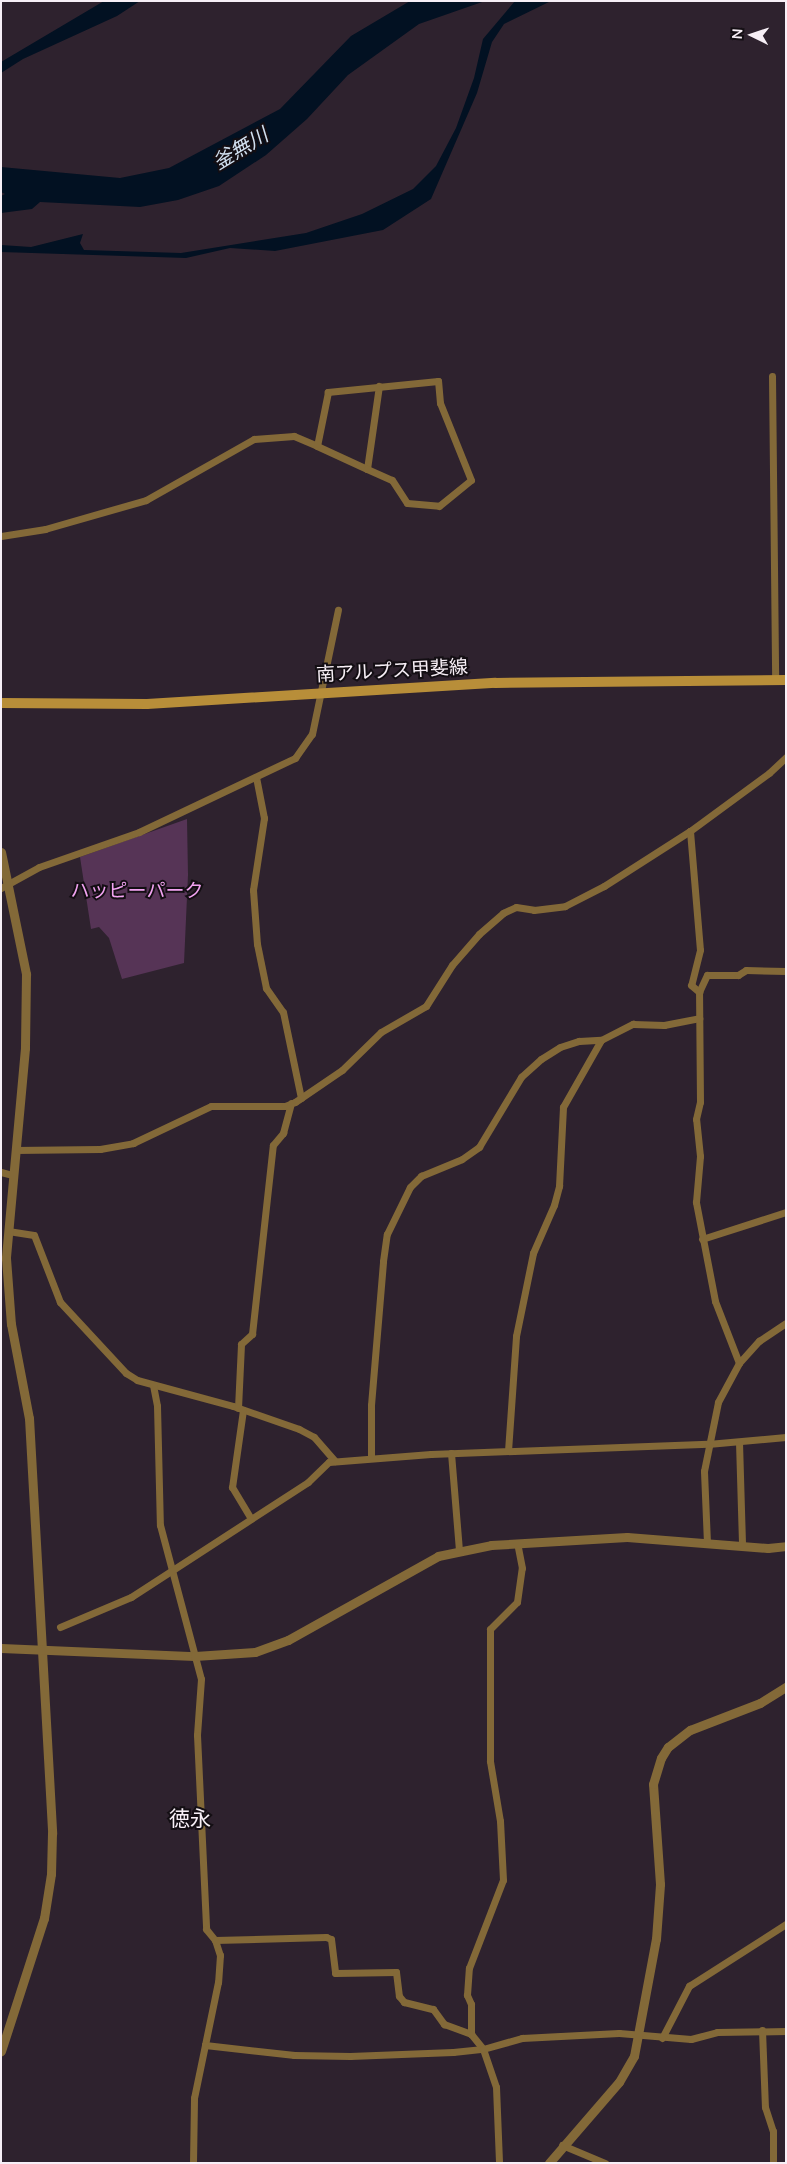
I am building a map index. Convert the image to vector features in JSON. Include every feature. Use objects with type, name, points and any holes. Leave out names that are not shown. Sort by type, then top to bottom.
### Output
[{"type":"main road","name":"南アルプス甲斐線","points":[[1,703],[147,704],[495,683],[786,680]]},
{"type":"street","points":[[772,376],[775,680]]},
{"type":"street","points":[[1,536],[54,527],[146,500],[254,439],[294,436],[392,480],[407,502],[435,506],[444,503],[471,480],[440,403],[438,381],[328,392],[317,446]]},
{"type":"street","points":[[367,469],[379,386]]},
{"type":"street","points":[[5,886],[39,867],[138,832],[294,758],[312,734],[338,610]]},
{"type":"street","points":[[15,1150],[100,1149],[133,1143],[211,1106],[291,1104],[342,1070],[381,1032],[426,1006],[452,965],[478,934],[503,913],[516,907],[534,910],[572,902],[625,874],[690,831],[769,773],[786,757]]},
{"type":"street","points":[[256,777],[264,818],[253,890],[256,944],[266,988],[283,1012],[301,1098]]},
{"type":"street","points":[[690,831],[700,950],[690,985],[699,992]]},
{"type":"street","points":[[1,852],[5,886],[26,990],[25,1048],[12,1175],[6,1258],[11,1324],[29,1418],[52,1833],[51,1874],[44,1918],[1,2051]]},
{"type":"street","points":[[738,1363],[715,1302],[696,1202],[700,1156],[696,1119],[700,1102],[699,992],[706,975],[738,975],[746,970],[786,970]]},
{"type":"street","points":[[371,1458],[371,1406],[383,1261],[387,1234],[406,1194],[421,1176],[462,1159],[479,1148],[521,1077],[540,1059],[569,1044],[601,1040],[633,1024],[664,1025],[699,1018]]},
{"type":"street","points":[[508,1451],[516,1336],[533,1253],[554,1205],[558,1186],[563,1107],[601,1040]]},
{"type":"street","points":[[251,1519],[232,1487],[241,1409],[241,1344],[252,1334],[255,1318],[273,1145],[283,1133],[291,1104]]},
{"type":"street","points":[[1,1172],[12,1175]]},
{"type":"street","points":[[702,1240],[786,1212]]},
{"type":"street","points":[[8,1231],[34,1236],[60,1302],[126,1373],[153,1385],[241,1409],[299,1428],[314,1437],[335,1461]]},
{"type":"street","points":[[707,1543],[704,1472],[708,1444],[718,1402],[738,1363],[760,1341],[786,1323]]},
{"type":"street","points":[[153,1385],[157,1406],[160,1525],[201,1679],[197,1735],[206,1929],[215,1940],[220,1954],[218,1982],[194,2098],[193,2163]]},
{"type":"street","points":[[60,1628],[131,1597],[308,1482],[321,1467],[335,1461],[451,1453],[708,1444],[786,1437]]},
{"type":"street","points":[[739,1442],[742,1546]]},
{"type":"street","points":[[451,1453],[459,1550]]},
{"type":"street","points":[[1,1648],[41,1647],[195,1656],[256,1652],[271,1647],[424,1562],[459,1550],[517,1543],[627,1537],[742,1546],[786,1546]]},
{"type":"street","points":[[471,2034],[471,2004],[467,1995],[469,1968],[503,1880],[500,1821],[490,1761],[490,1629],[517,1602],[522,1568],[517,1543]]},
{"type":"street","points":[[549,2163],[562,2145],[620,2082],[627,2071],[639,2036],[656,1939],[660,1884],[653,1784],[661,1758],[668,1747],[690,1730],[760,1703],[786,1687]]},
{"type":"street","points":[[662,2038],[689,1986],[786,1924]]},
{"type":"street","points":[[215,1940],[326,1937],[331,1939],[335,1973],[396,1972],[399,1996],[404,2002],[429,2006],[444,2024],[471,2034],[483,2049],[496,2087],[499,2163]]},
{"type":"street","points":[[762,2030],[765,2107],[773,2131],[773,2163]]},
{"type":"street","points":[[205,2045],[294,2055],[483,2049],[522,2038],[620,2033],[691,2039],[718,2032],[786,2031]]},
{"type":"street","points":[[562,2145],[604,2163]]},
{"type":"green space","name":"ハッピーパーク","points":[[187,819],[188,875],[184,963],[122,979],[109,938],[99,927],[91,929],[80,857]]},
{"type":"water","points":[[104,1],[140,1],[117,16],[23,59],[1,73],[1,62]]},
{"type":"water","name":"釜無川","points":[[410,1],[485,1],[419,24],[348,75],[307,119],[266,155],[219,186],[178,200],[140,207],[40,202],[32,209],[1,213],[1,196],[5,194],[1,192],[1,167],[120,178],[169,168],[280,109],[351,36]]},
{"type":"water","points":[[515,1],[551,1],[504,24],[492,42],[477,93],[431,199],[383,230],[275,251],[230,248],[186,258],[1,252],[1,245],[31,247],[83,234],[80,243],[84,250],[181,253],[306,233],[362,214],[413,189],[436,166],[456,128],[474,78],[483,39]]},
{"type":"district","name":"徳永","points":[[190,1818]]}]
